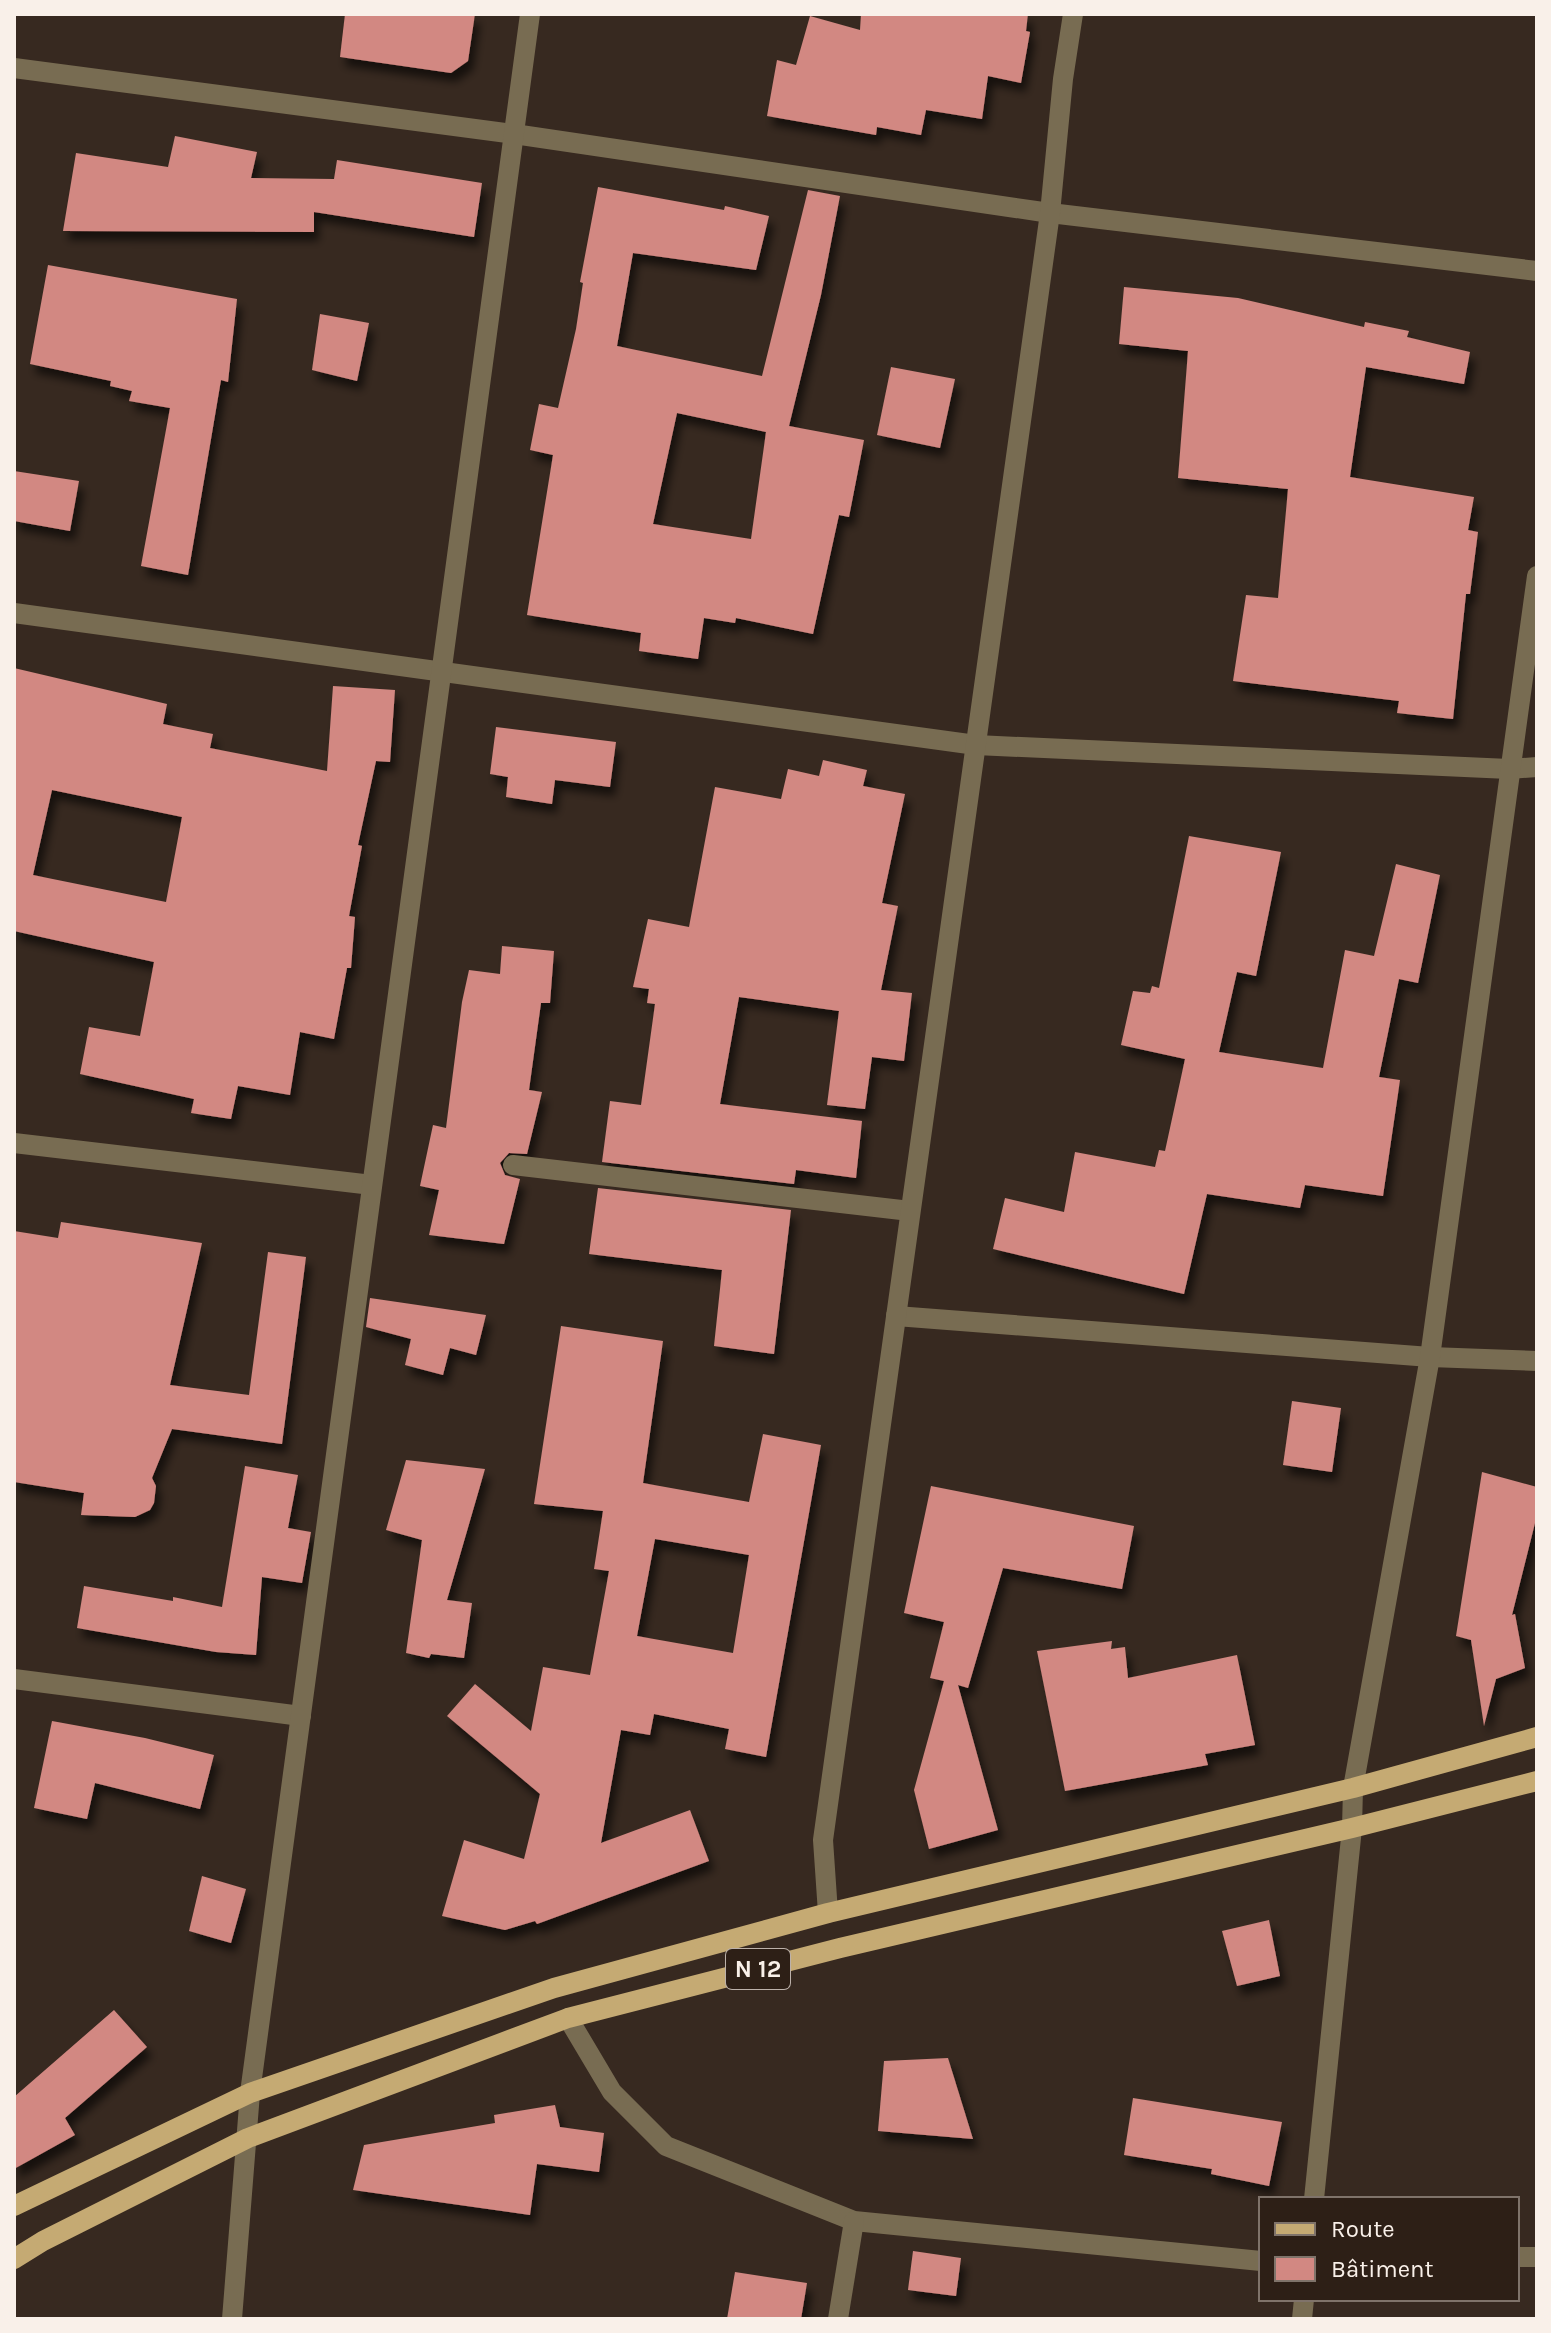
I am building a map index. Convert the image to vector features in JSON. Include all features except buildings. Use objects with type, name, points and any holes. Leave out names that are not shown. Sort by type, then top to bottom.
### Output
[{"type":"main road","name":"N 12","points":[[14,2206],[250,2093],[554,1988],[828,1913],[1353,1788],[1537,1737]]},
{"type":"main road","name":"N 12","points":[[14,2259],[43,2241],[248,2138],[568,2018],[840,1948],[1352,1828],[1537,1781]]},
{"type":"street","points":[[232,2319],[250,2093],[530,14]]},
{"type":"street","points":[[828,1913],[823,1840],[1050,213],[1063,79],[1073,14]]},
{"type":"street","points":[[14,68],[514,134],[1050,213],[1537,271]]},
{"type":"street","points":[[1314,2197],[1352,1828],[1353,1788],[1430,1357],[1537,576]]},
{"type":"street","points":[[14,613],[976,745],[1509,769],[1537,767]]},
{"type":"street","points":[[14,1143],[372,1185]]},
{"type":"street","points":[[513,1165],[910,1211]]},
{"type":"street","points":[[896,1316],[1430,1357],[1537,1361]]},
{"type":"street","points":[[14,1679],[301,1716]]},
{"type":"street","points":[[568,2018],[612,2092],[666,2146],[854,2221],[1259,2261]]},
{"type":"street","points":[[838,2319],[854,2221]]}]
